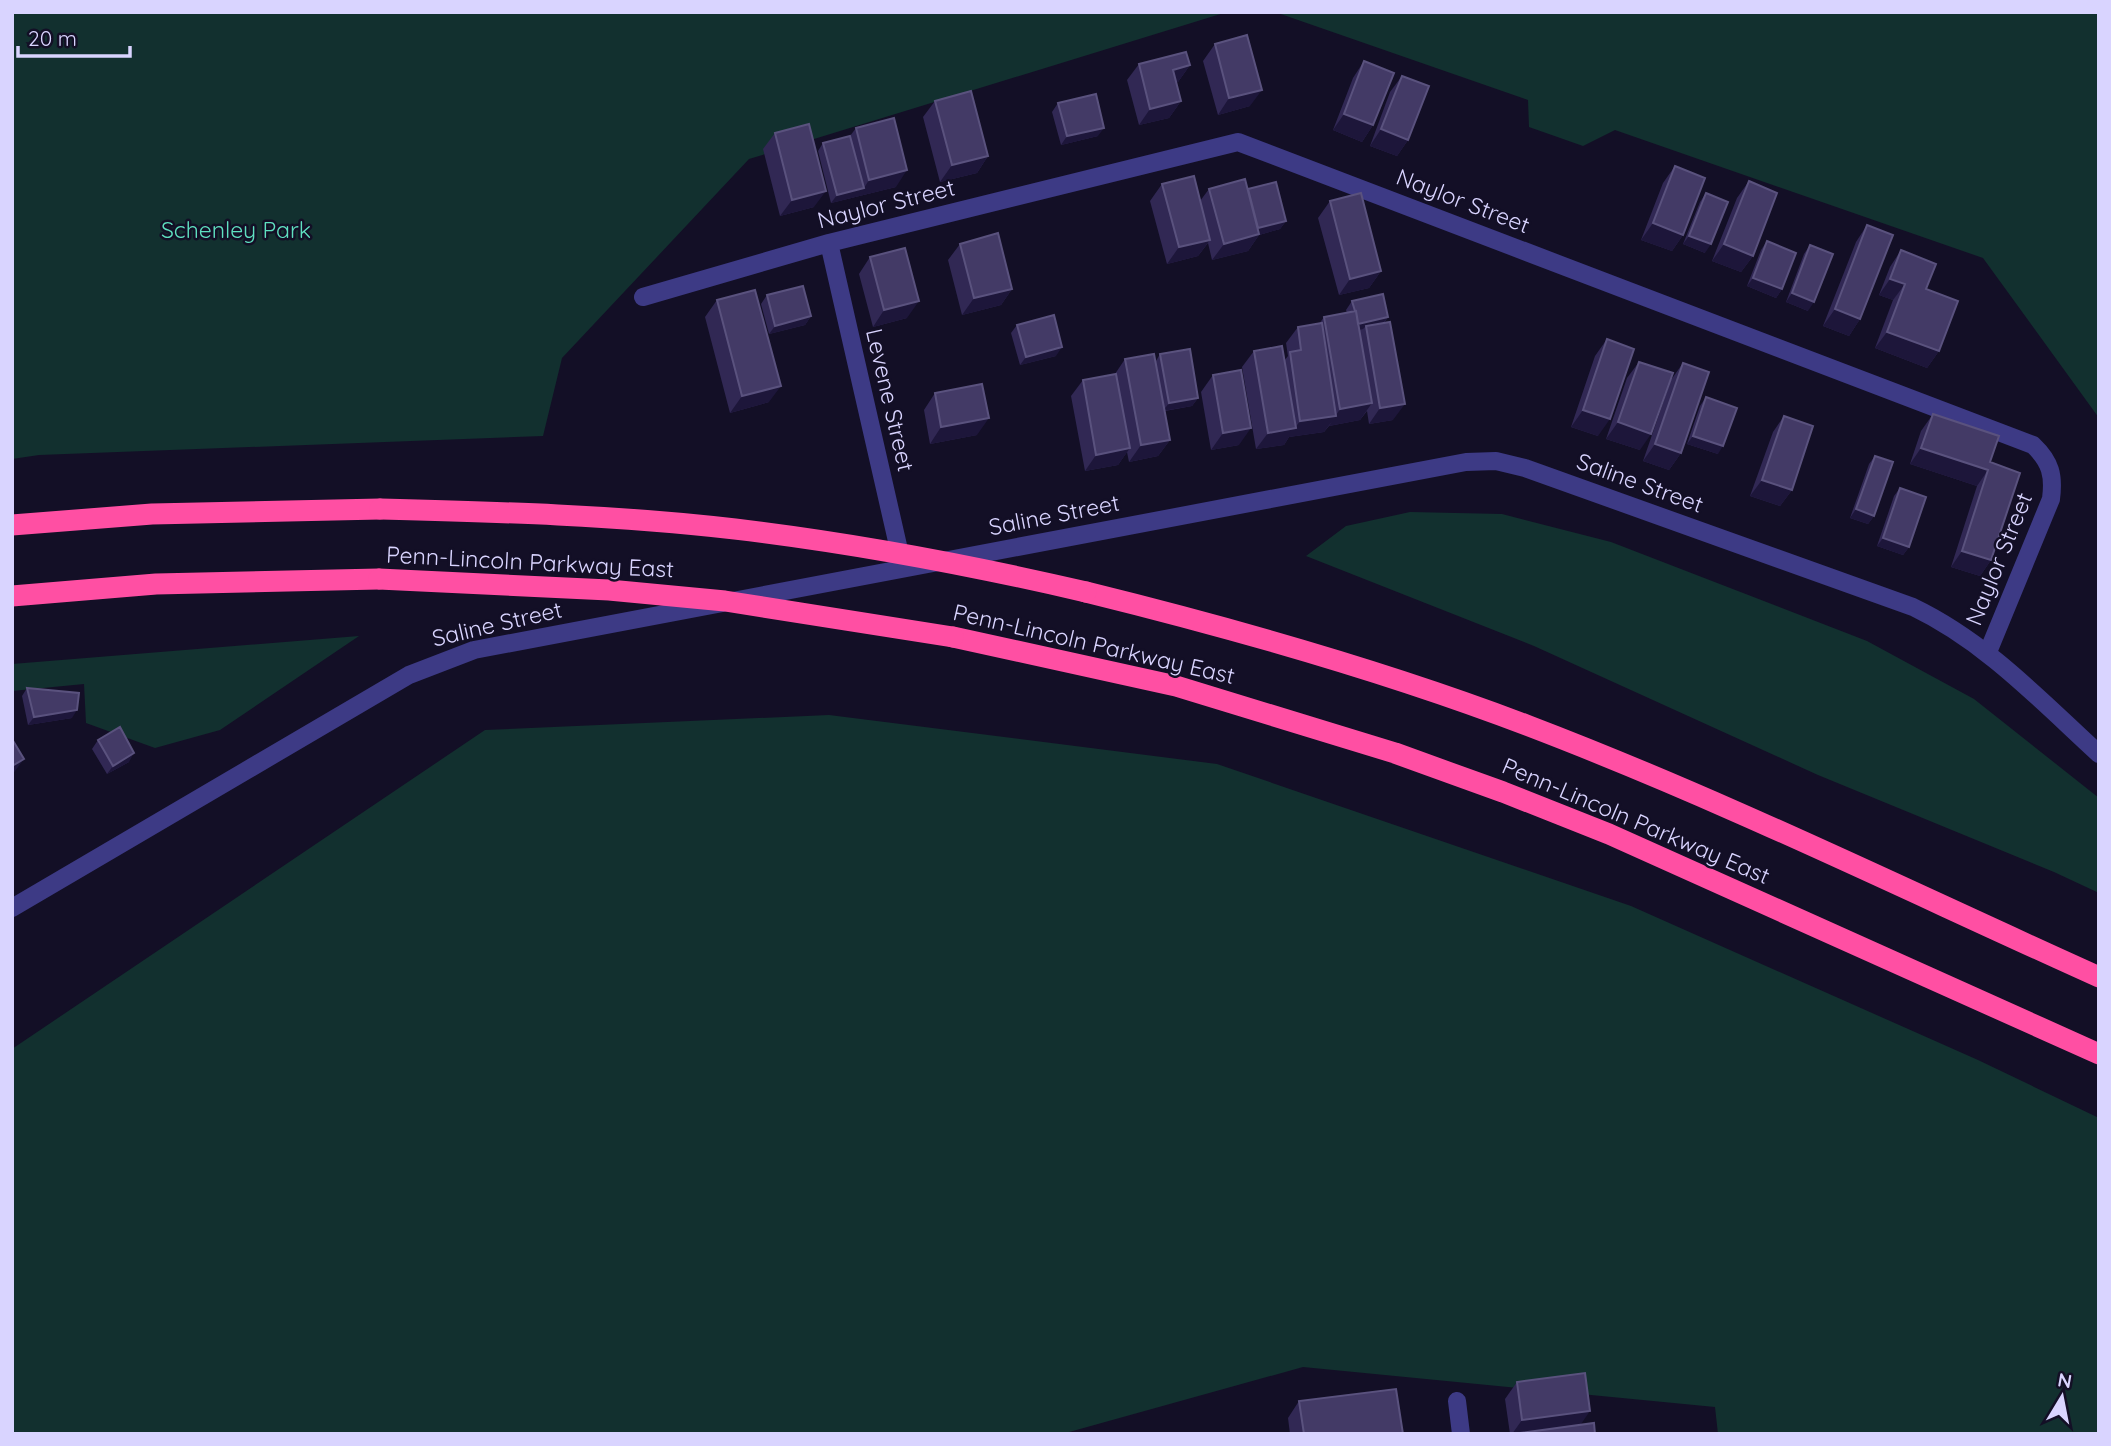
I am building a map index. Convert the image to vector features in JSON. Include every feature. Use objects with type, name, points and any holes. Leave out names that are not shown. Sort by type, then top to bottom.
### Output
[{"type":"highway","name":"Penn-Lincoln Parkway East","points":[[12,526],[152,514],[380,509],[618,518],[735,529],[944,561],[1086,592],[1309,651],[1529,726],[1636,769],[2099,977]]},
{"type":"highway","name":"Penn-Lincoln Parkway East","points":[[12,596],[156,584],[379,579],[609,590],[725,601],[953,637],[1176,686],[1395,753],[1503,792],[1609,834],[2099,1054]]},
{"type":"street","name":"Naylor Street","points":[[643,297],[829,243],[1238,142],[2034,445],[2048,459],[2053,481],[2051,499],[1988,652]]},
{"type":"street","name":"Levene Street","points":[[829,243],[903,569]]},
{"type":"street","name":"Saline Street","points":[[12,908],[409,675],[439,661],[474,650],[1466,462],[1496,461],[1525,468],[1913,607],[1951,625],[1988,652],[2099,754]]},
{"type":"street","points":[[1457,1401],[1461,1434]]},
{"type":"green space","name":"Schenley Park","points":[[12,12],[1227,12],[749,159],[562,358],[543,436],[39,455],[12,459]]},
{"type":"green space","points":[[1275,12],[2099,12],[2099,418],[1983,258],[1615,130],[1583,146],[1529,127],[1528,100]]},
{"type":"green space","points":[[1410,512],[1502,514],[1611,542],[1867,641],[1974,699],[2099,798],[2099,893],[1818,775],[1534,646],[1306,556],[1346,526]]},
{"type":"green space","points":[[359,636],[220,730],[155,748],[86,723],[84,684],[12,691],[12,664]]},
{"type":"green space","points":[[829,715],[1217,764],[1631,906],[1978,1060],[2099,1118],[2099,1434],[1718,1434],[1715,1407],[1303,1367],[1062,1434],[12,1434],[12,1049],[485,730]]},
{"type":"building","points":[[1247,35],[1262,90],[1229,98],[1215,44]]},
{"type":"building","points":[[1186,52],[1190,65],[1173,70],[1181,101],[1150,109],[1139,64]]},
{"type":"building","points":[[1364,61],[1394,73],[1373,125],[1344,114]]},
{"type":"building","points":[[1402,76],[1429,86],[1408,140],[1381,129]]},
{"type":"building","points":[[971,91],[988,156],[952,165],[935,101]]},
{"type":"building","points":[[1096,94],[1104,128],[1067,136],[1058,103]]},
{"type":"building","points":[[894,118],[907,170],[869,180],[856,128]]},
{"type":"building","points":[[809,124],[826,191],[792,200],[775,133]]},
{"type":"building","points":[[850,136],[864,188],[837,195],[823,143]]},
{"type":"building","points":[[1675,166],[1705,178],[1683,235],[1653,223]]},
{"type":"building","points":[[1194,176],[1210,240],[1179,247],[1162,184]]},
{"type":"building","points":[[1245,179],[1259,234],[1224,244],[1209,189]]},
{"type":"building","points":[[1749,181],[1777,193],[1753,256],[1724,244]]},
{"type":"building","points":[[1276,182],[1286,221],[1258,228],[1248,189]]},
{"type":"building","points":[[1361,193],[1381,271],[1350,279],[1330,201]]},
{"type":"building","points":[[1706,193],[1728,202],[1711,244],[1689,236]]},
{"type":"building","points":[[1867,225],[1893,235],[1860,319],[1835,309]]},
{"type":"building","points":[[998,233],[1012,289],[974,298],[960,244]]},
{"type":"building","points":[[1767,241],[1796,253],[1782,289],[1753,278]]},
{"type":"building","points":[[1810,245],[1833,254],[1814,302],[1792,293]]},
{"type":"building","points":[[905,248],[919,301],[884,310],[870,257]]},
{"type":"building","points":[[1901,250],[1936,264],[1926,289],[1958,301],[1939,351],[1887,332],[1905,284],[1890,279]]},
{"type":"building","points":[[803,286],[811,316],[775,326],[767,295]]},
{"type":"building","points":[[755,290],[781,386],[742,396],[717,300]]},
{"type":"building","points":[[1383,294],[1388,317],[1358,324],[1352,301]]},
{"type":"building","points":[[1356,311],[1372,403],[1340,409],[1324,317]]},
{"type":"building","points":[[1054,315],[1062,347],[1026,357],[1017,325]]},
{"type":"building","points":[[1390,322],[1405,404],[1380,408],[1366,326]]},
{"type":"building","points":[[1322,323],[1336,416],[1300,421],[1290,352],[1301,350],[1298,327]]},
{"type":"building","points":[[1607,339],[1634,349],[1610,419],[1583,410]]},
{"type":"building","points":[[1282,346],[1296,428],[1268,433],[1254,351]]},
{"type":"building","points":[[1190,349],[1198,398],[1169,403],[1160,354]]},
{"type":"building","points":[[1154,354],[1170,440],[1141,445],[1125,359]]},
{"type":"building","points":[[1639,362],[1673,373],[1651,434],[1618,422]]},
{"type":"building","points":[[1683,363],[1709,372],[1681,453],[1655,444]]},
{"type":"building","points":[[1241,370],[1251,428],[1223,433],[1213,375]]},
{"type":"building","points":[[1116,374],[1130,448],[1096,455],[1083,380]]},
{"type":"building","points":[[982,384],[989,418],[941,427],[935,393]]},
{"type":"building","points":[[1706,397],[1737,408],[1723,446],[1693,436]]},
{"type":"building","points":[[1933,414],[1999,436],[1990,462],[2020,473],[1991,560],[1962,551],[1988,470],[1921,448]]},
{"type":"building","points":[[1784,416],[1813,426],[1792,490],[1762,480]]},
{"type":"building","points":[[1875,456],[1893,462],[1874,516],[1856,509]]},
{"type":"building","points":[[1900,488],[1926,497],[1909,547],[1883,538]]},
{"type":"building","points":[[27,688],[79,693],[77,710],[34,717]]},
{"type":"building","points":[[120,727],[134,753],[113,766],[98,740]]},
{"type":"building","points":[[12,739],[24,759],[12,766]]},
{"type":"building","points":[[1585,1373],[1590,1411],[1522,1420],[1517,1382]]},
{"type":"building","points":[[1396,1389],[1403,1434],[1304,1434],[1299,1401]]},
{"type":"building","points":[[1594,1423],[1595,1434],[1520,1433]]}]
